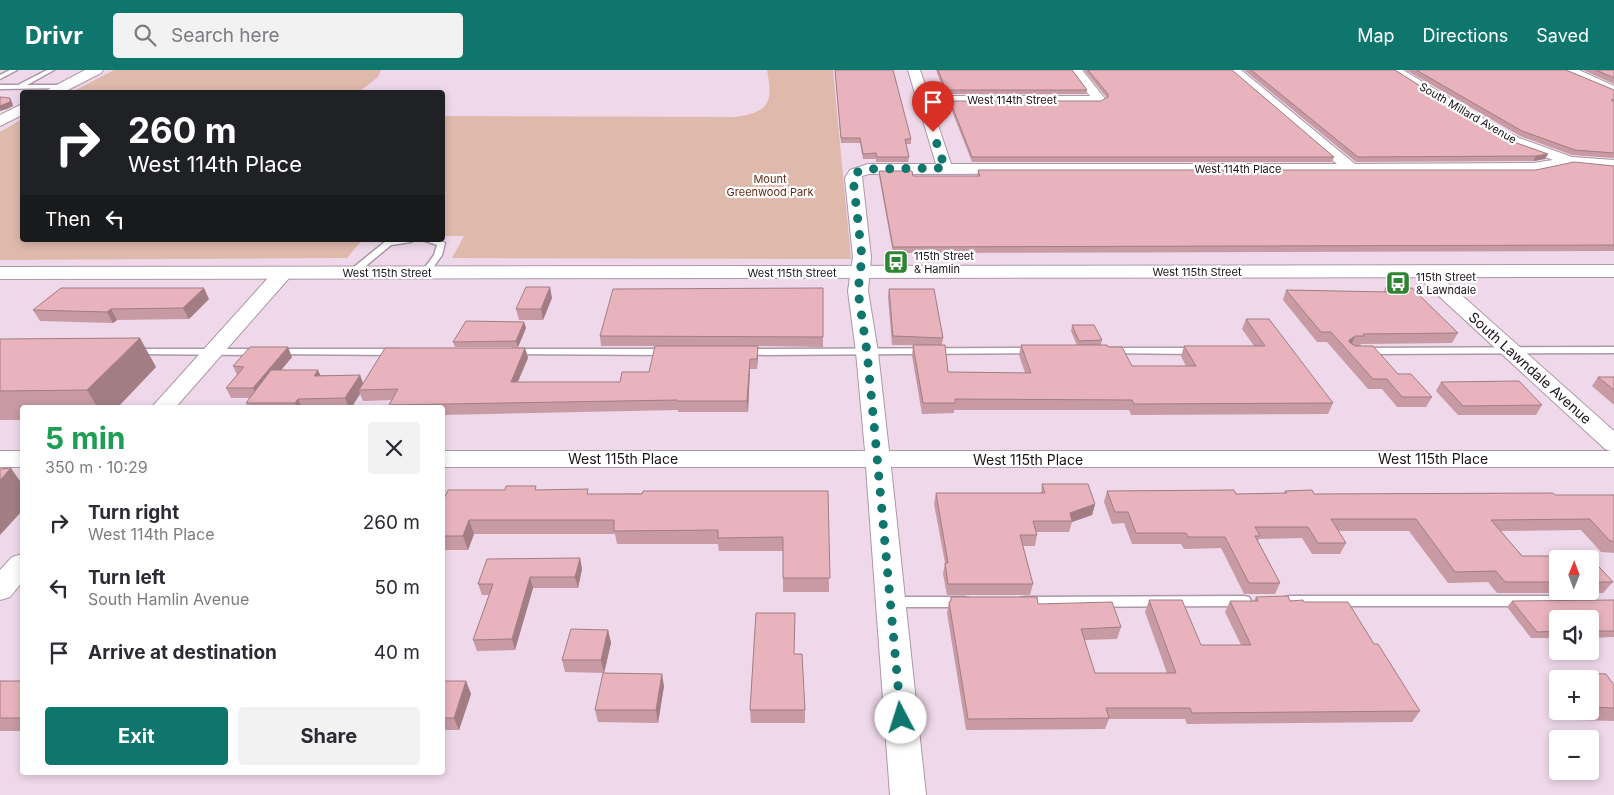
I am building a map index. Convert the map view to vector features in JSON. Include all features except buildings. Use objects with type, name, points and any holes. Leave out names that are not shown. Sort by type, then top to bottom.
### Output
[{"type":"street","points":[[59,90],[96,70]]},
{"type":"street","points":[[914,70],[945,168]]},
{"type":"street","name":"West 114th Street","points":[[923,100],[1100,100],[1076,70]]},
{"type":"street","points":[[1234,70],[1352,169]]},
{"type":"street","name":"South Millard Avenue","points":[[1395,70],[1494,131],[1514,141],[1571,161]]},
{"type":"street","points":[[1569,70],[1614,91]]},
{"type":"street","points":[[0,121],[20,110]]},
{"type":"street","name":"West 114th Place","points":[[860,272],[862,257],[853,178],[855,173],[860,170],[945,168],[1533,168],[1571,161],[1614,166]]},
{"type":"street","name":"West 115th Street","points":[[0,274],[1614,271]]},
{"type":"street","points":[[860,272],[858,291],[867,352],[878,460],[908,795]]},
{"type":"street","name":"South Lawndale Avenue","points":[[1424,272],[1614,444]]},
{"type":"street","points":[[165,405],[283,273]]},
{"type":"street","name":"West 115th Place","points":[[445,459],[1614,458]]},
{"type":"street","points":[[0,459],[20,459]]},
{"type":"street","points":[[0,589],[20,566]]},
{"type":"lane","points":[[0,77],[14,70]]},
{"type":"lane","points":[[19,87],[50,70]]},
{"type":"lane","points":[[0,87],[59,90]]},
{"type":"lane","points":[[352,273],[389,244],[400,242]]},
{"type":"lane","points":[[425,273],[437,257],[441,249],[441,242]]},
{"type":"lane","points":[[1351,351],[1614,350]]},
{"type":"lane","points":[[738,352],[1043,351]]},
{"type":"lane","points":[[1102,351],[1210,351]]},
{"type":"lane","points":[[127,352],[410,352]]},
{"type":"lane","points":[[500,352],[678,352]]},
{"type":"lane","points":[[1277,601],[1564,600]]},
{"type":"lane","points":[[1009,602],[1257,601]]},
{"type":"lane","points":[[890,602],[980,602]]},
{"type":"green space","points":[[114,70],[381,70],[378,77],[362,90],[76,90]]},
{"type":"green space","name":"Mount Greenwood Park","points":[[767,70],[833,70],[851,259],[452,258],[464,236],[445,236],[445,116],[736,117],[756,112],[766,104],[769,98]]},
{"type":"green space","points":[[20,120],[20,242],[360,242],[347,258],[0,260],[0,132]]},
{"type":"place","name":"115th Street & Hamlin","points":[[896,262]]},
{"type":"place","name":"115th Street & Lawndale","points":[[1398,283]]},
{"type":"route","points":[[901,718],[878,460],[867,352],[858,291],[862,257],[853,178],[855,173],[868,169],[945,168],[933,132]]}]
